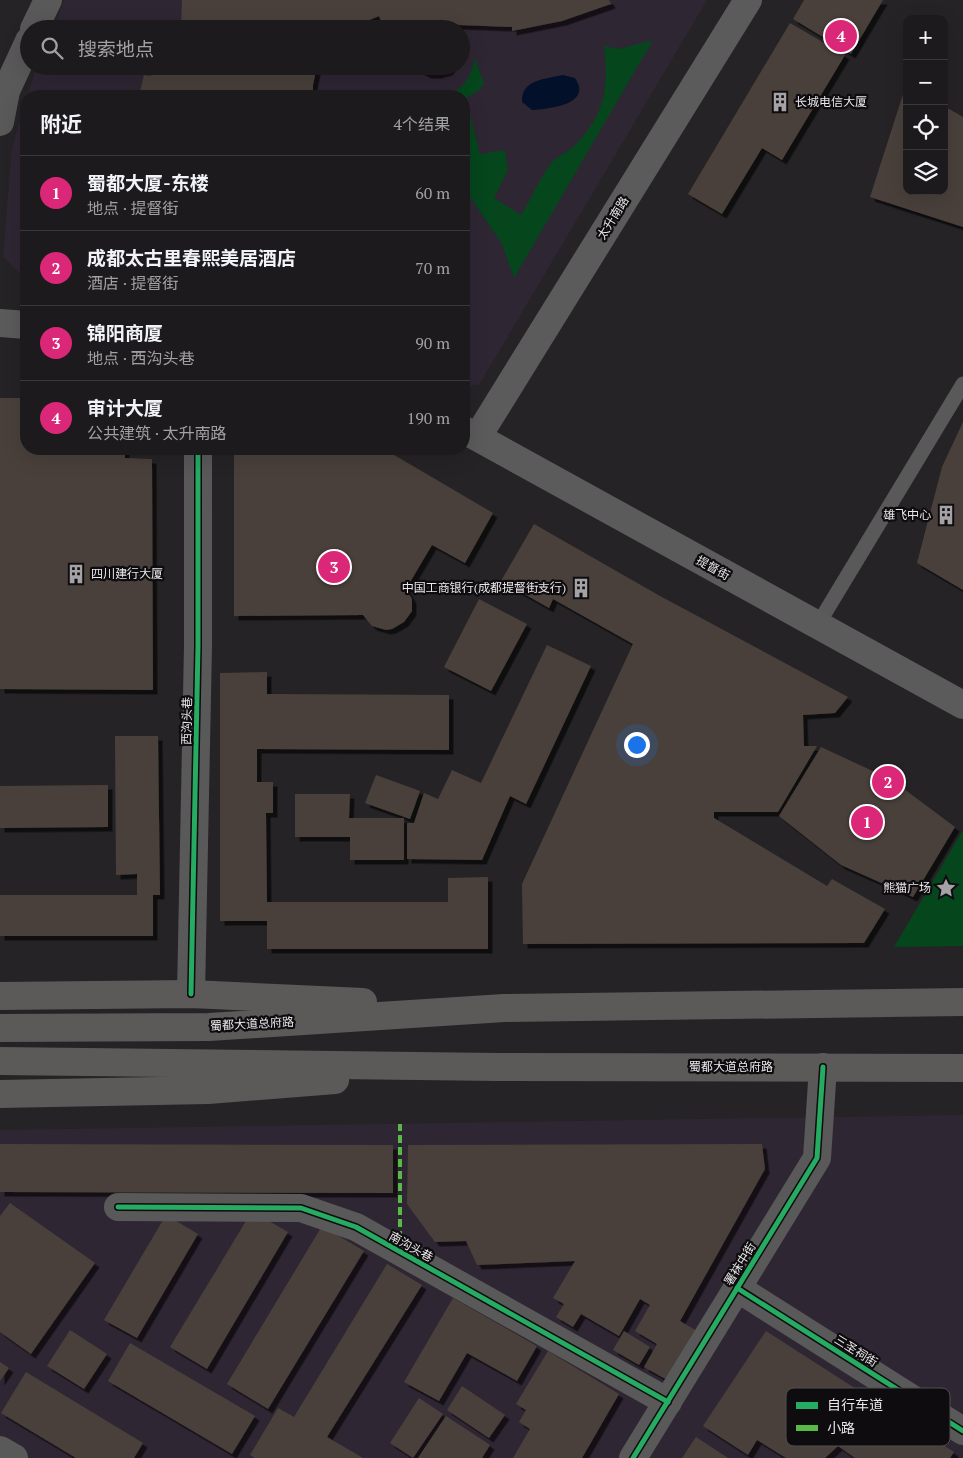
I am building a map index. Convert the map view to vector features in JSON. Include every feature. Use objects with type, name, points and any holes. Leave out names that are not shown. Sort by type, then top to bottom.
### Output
[{"type":"main road","name":"太升南路","points":[[471,433],[748,0]]},
{"type":"main road","points":[[0,323],[20,325]]},
{"type":"main road","name":"提督街","points":[[471,433],[963,706]]},
{"type":"main road","name":"蜀都大道总府路","points":[[0,996],[191,994],[504,1008]]},
{"type":"main road","name":"蜀都大道总府路","points":[[0,1028],[209,1027],[504,1008],[963,1002]]},
{"type":"main road","name":"蜀都大道总府路","points":[[0,1061],[498,1067],[963,1068]]},
{"type":"main road","name":"蜀都大道总府路","points":[[0,1094],[208,1090],[498,1067]]},
{"type":"street","points":[[38,20],[48,0]]},
{"type":"street","points":[[0,122],[6,91],[20,61]]},
{"type":"street","name":"西沟头巷","points":[[191,994],[198,646],[198,455]]},
{"type":"street","name":"署袜中街","points":[[633,1458],[817,1158],[823,1067]]},
{"type":"street","name":"南沟头巷","points":[[118,1207],[301,1208],[356,1227],[668,1402]]},
{"type":"street","name":"三圣祠街","points":[[737,1288],[895,1388]]},
{"type":"street","name":"三圣祠街","points":[[950,1423],[963,1431]]},
{"type":"street","points":[[0,1450],[14,1458]]},
{"type":"lane","points":[[817,626],[963,384]]},
{"type":"shaded area","points":[[64,0],[707,0],[479,385],[470,386],[470,90],[29,90],[34,75],[470,75],[470,20],[56,20]]},
{"type":"shaded area","points":[[20,119],[20,274],[3,256],[12,148]]},
{"type":"shaded area","points":[[963,1115],[963,1458],[0,1458],[0,1130]]},
{"type":"green space","points":[[653,40],[514,278],[502,244],[470,197],[470,115],[480,154],[505,150],[508,170],[494,198],[521,215],[548,167],[555,159],[570,150],[593,123],[603,100],[605,87],[604,46],[619,49]]},
{"type":"green space","points":[[475,58],[484,84],[478,91],[470,96],[470,90],[456,90],[464,84]]},
{"type":"green space","name":"熊猫广场","points":[[963,830],[963,946],[894,947]]},
{"type":"water","points":[[563,75],[575,78],[579,87],[578,94],[574,99],[558,106],[532,110],[522,102],[523,94],[530,84],[542,79]]},
{"type":"building","points":[[182,0],[609,0],[611,4],[562,21],[512,31],[512,27],[470,25],[470,20],[381,20],[379,16],[369,20],[181,20]]},
{"type":"building","points":[[804,0],[883,0],[851,54],[793,19]]},
{"type":"building","name":"长城电信大厦","points":[[790,23],[845,55],[782,160],[762,148],[722,214],[688,194]]},
{"type":"building","points":[[144,75],[315,75],[313,90],[140,90]]},
{"type":"building","points":[[903,94],[903,195],[948,195],[948,108],[963,117],[963,227],[870,197]]},
{"type":"building","name":"四川建行大厦","points":[[0,398],[20,398],[20,455],[125,455],[125,458],[152,459],[153,690],[0,689]]},
{"type":"building","name":"雄飞中心","points":[[963,422],[963,590],[917,563],[942,467]]},
{"type":"building","points":[[234,455],[394,455],[493,513],[465,563],[432,545],[406,589],[412,599],[412,611],[404,622],[392,629],[386,630],[372,626],[363,615],[234,616]]},
{"type":"building","points":[[534,524],[660,596],[848,697],[835,713],[803,715],[804,746],[817,746],[778,812],[714,812],[714,818],[827,886],[832,879],[885,909],[864,943],[523,944],[522,884],[633,644],[553,599],[549,608],[501,581]]},
{"type":"building","points":[[479,599],[527,624],[491,691],[444,667]]},
{"type":"building","points":[[547,645],[591,666],[526,804],[510,796],[482,860],[407,859],[407,823],[414,823],[424,793],[438,799],[452,770],[481,783]]},
{"type":"building","points":[[267,672],[267,694],[449,695],[449,750],[257,749],[257,782],[273,782],[273,813],[266,813],[267,902],[448,902],[448,878],[488,877],[488,949],[267,949],[267,921],[220,921],[220,673]]},
{"type":"building","points":[[115,736],[158,736],[160,895],[153,895],[153,936],[0,936],[0,895],[137,895],[137,874],[116,875]]},
{"type":"building","points":[[821,747],[892,780],[955,827],[913,897],[841,865],[779,816]]},
{"type":"building","points":[[376,775],[420,791],[410,819],[365,803]]},
{"type":"building","points":[[108,785],[108,827],[0,828],[0,786]]},
{"type":"building","points":[[295,794],[350,794],[349,818],[404,818],[404,860],[350,860],[350,837],[295,837]]},
{"type":"building","points":[[0,1144],[393,1145],[393,1193],[0,1192]]},
{"type":"building","points":[[762,1144],[765,1169],[680,1321],[697,1331],[669,1381],[644,1367],[657,1344],[635,1331],[650,1305],[640,1299],[619,1336],[581,1314],[573,1327],[556,1317],[564,1304],[553,1298],[575,1261],[477,1265],[466,1241],[435,1242],[407,1204],[408,1145]]},
{"type":"building","points":[[10,1203],[95,1263],[31,1354],[0,1332],[0,1216]]},
{"type":"building","points":[[255,1213],[288,1232],[207,1369],[170,1347],[249,1216]]},
{"type":"building","points":[[166,1215],[198,1234],[137,1338],[104,1320]]},
{"type":"building","points":[[322,1226],[364,1251],[268,1409],[227,1384]]},
{"type":"building","points":[[387,1264],[422,1285],[327,1437],[363,1458],[255,1458],[250,1455],[278,1408],[294,1417]]},
{"type":"building","points":[[453,1298],[537,1346],[517,1381],[467,1353],[439,1401],[404,1382]]},
{"type":"building","points":[[70,1330],[107,1354],[84,1389],[47,1366]]},
{"type":"building","points":[[624,1331],[650,1347],[639,1365],[613,1350]]},
{"type":"building","points":[[766,1331],[855,1388],[786,1388],[786,1446],[838,1446],[825,1458],[786,1458],[757,1440],[748,1455],[703,1426]]},
{"type":"building","points":[[130,1343],[255,1416],[232,1454],[108,1381]]},
{"type":"building","points":[[548,1351],[619,1394],[582,1458],[513,1458],[530,1429],[519,1422],[526,1410],[516,1404]]},
{"type":"building","points":[[0,1362],[9,1368],[0,1381]]},
{"type":"building","points":[[26,1372],[143,1443],[134,1458],[76,1458],[1,1413]]},
{"type":"building","points":[[462,1386],[505,1415],[489,1438],[447,1410]]},
{"type":"building","points":[[419,1398],[443,1414],[413,1458],[390,1443]]},
{"type":"building","points":[[446,1416],[490,1445],[482,1458],[418,1458]]},
{"type":"building","points":[[696,1437],[728,1458],[682,1458]]},
{"type":"building","points":[[838,1446],[945,1446],[954,1452],[950,1458],[855,1458]]},
{"type":"marked path","points":[[400,1124],[400,1251]]},
{"type":"cycle path","points":[[191,994],[198,646],[198,455]]},
{"type":"cycle path","points":[[633,1458],[817,1158],[823,1067]]},
{"type":"cycle path","points":[[118,1207],[301,1208],[356,1227],[668,1402]]},
{"type":"cycle path","points":[[737,1288],[895,1388]]},
{"type":"cycle path","points":[[950,1423],[963,1431]]},
{"type":"place","name":"审计大厦","points":[[841,36]]},
{"type":"place","name":"长城电信大厦","points":[[780,102]]},
{"type":"place","name":"雄飞中心","points":[[946,515]]},
{"type":"place","name":"锦阳商厦","points":[[334,567]]},
{"type":"place","name":"四川建行大厦","points":[[76,574]]},
{"type":"place","name":"中国工商银行(成都提督街支行)","points":[[581,588]]},
{"type":"place","name":"成都太古里春熙美居酒店","points":[[888,782]]},
{"type":"place","name":"蜀都大厦-东楼","points":[[867,822]]},
{"type":"place","name":"熊猫广场","points":[[946,888]]}]
